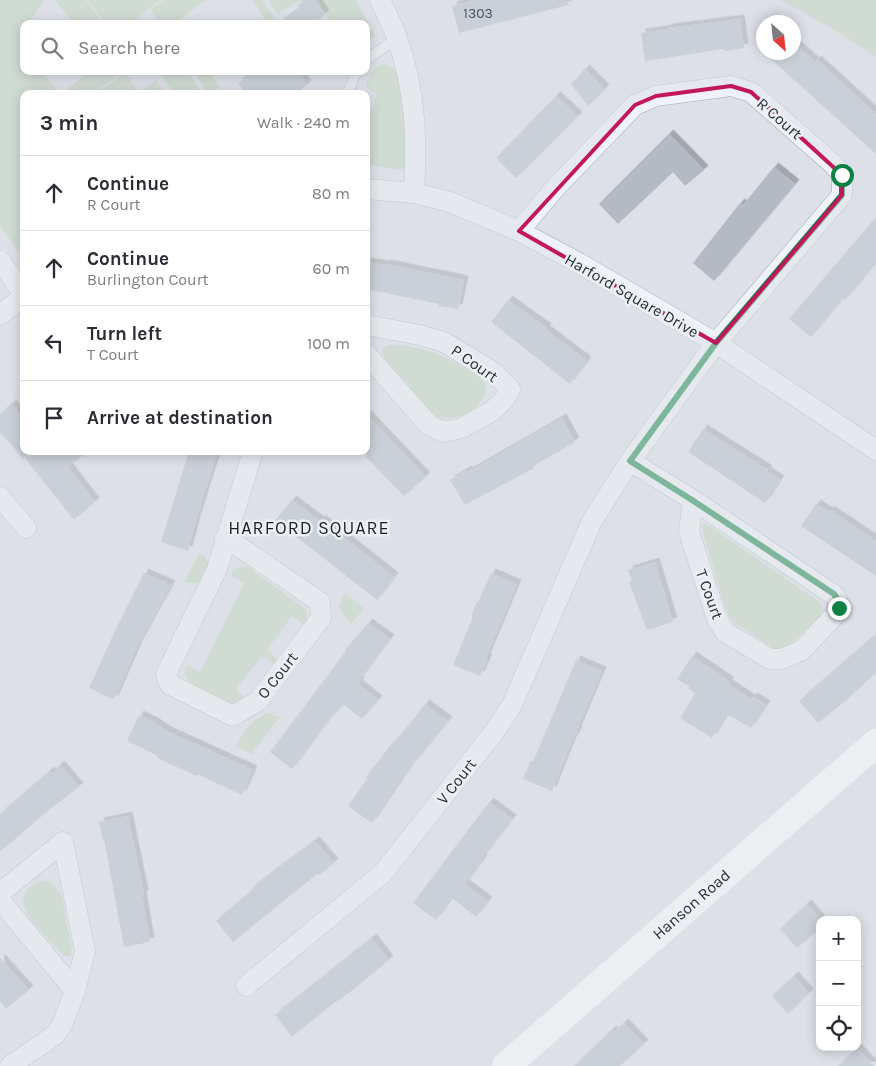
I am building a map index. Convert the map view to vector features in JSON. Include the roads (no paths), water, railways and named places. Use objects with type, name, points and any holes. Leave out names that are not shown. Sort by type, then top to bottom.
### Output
[{"type":"street","points":[[380,0],[397,38],[411,93],[416,126],[414,193]]},
{"type":"street","name":"R Court","points":[[519,232],[557,186],[635,105],[656,96],[730,86],[750,92],[834,165],[842,175],[842,195],[716,343],[630,461]]},
{"type":"street","name":"Harford Square Drive","points":[[370,189],[414,193],[450,202],[519,232],[578,263],[716,343],[876,450]]},
{"type":"street","points":[[0,261],[20,294]]},
{"type":"street","points":[[0,315],[20,301]]},
{"type":"street","name":"P Court","points":[[370,326],[420,335],[444,342],[493,372],[510,389],[504,400],[492,411],[462,428],[443,432],[429,425],[370,359]]},
{"type":"street","name":"O Court","points":[[225,539],[320,602],[321,618],[258,701],[233,716],[170,684],[166,674],[217,569],[225,539],[252,455]]},
{"type":"street","name":"T Court","points":[[630,461],[692,500],[834,594],[838,600],[839,608],[835,615],[801,651],[781,659],[770,659],[726,632],[717,619],[689,532],[692,500]]},
{"type":"street","name":"V Court","points":[[246,986],[383,873],[495,731],[512,704],[592,521],[630,461]]},
{"type":"street","points":[[0,496],[26,528]]},
{"type":"street","name":"Hanson Road","points":[[506,1066],[876,743]]},
{"type":"street","points":[[0,893],[63,842],[85,951],[75,991],[62,1025],[55,1036],[10,1066]]},
{"type":"street","points":[[0,900],[75,991]]},
{"type":"lane","points":[[370,57],[397,38]]},
{"type":"lane","points":[[349,90],[355,75]]},
{"type":"district","name":"HARFORD SQUARE","points":[[309,528]]}]
